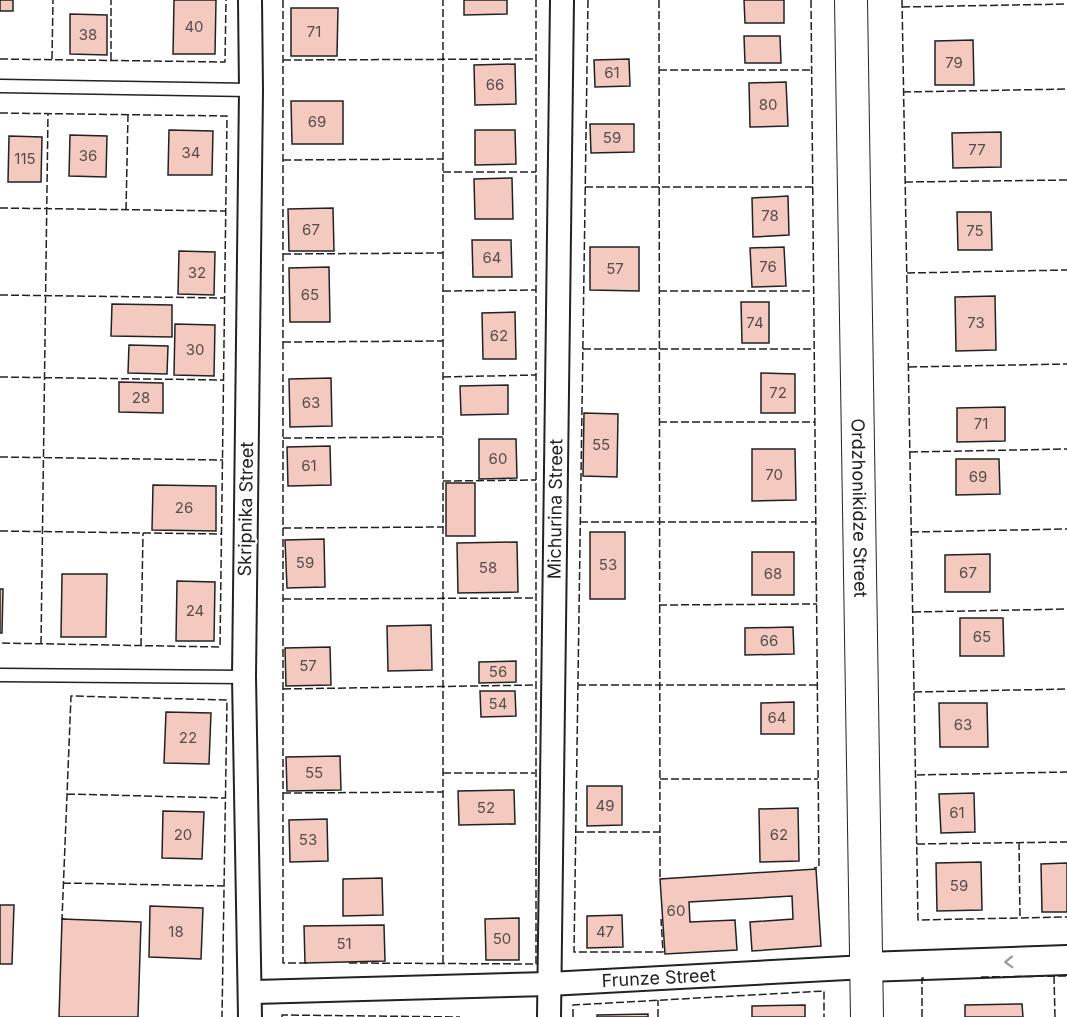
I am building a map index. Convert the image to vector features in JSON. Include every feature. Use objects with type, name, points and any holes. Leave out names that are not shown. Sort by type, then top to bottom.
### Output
[{"type":"main road","name":"Ordzhonikidze Street","points":[[851,0],[867,1017]]},
{"type":"street","name":"Skripnika Street","points":[[250,0],[244,677],[250,1017]]},
{"type":"street","name":"Michurina Street","points":[[549,1017],[562,0]]},
{"type":"street","name":"Frunze Street","points":[[251,992],[549,984],[866,967],[1067,960]]},
{"type":"lane","points":[[0,86],[251,90]]},
{"type":"lane","points":[[0,675],[244,677]]},
{"type":"building","points":[[0,0],[13,0],[13,11],[0,11]]},
{"type":"building","points":[[174,0],[216,0],[215,54],[173,54]]},
{"type":"building","points":[[464,0],[507,0],[507,14],[464,15]]},
{"type":"building","points":[[744,0],[784,0],[784,23],[745,23]]},
{"type":"building","points":[[291,8],[338,8],[337,56],[291,56]]},
{"type":"building","points":[[70,14],[107,15],[107,55],[70,54]]},
{"type":"building","points":[[744,36],[780,36],[781,63],[745,63]]},
{"type":"building","points":[[973,40],[974,85],[935,85],[935,41]]},
{"type":"building","points":[[629,59],[630,86],[595,87],[594,60]]},
{"type":"building","points":[[515,64],[516,104],[475,105],[474,65]]},
{"type":"building","points":[[786,82],[788,126],[750,127],[749,83]]},
{"type":"building","points":[[291,101],[343,101],[343,144],[292,144]]},
{"type":"building","points":[[590,124],[634,124],[634,152],[591,153]]},
{"type":"building","points":[[169,130],[213,131],[212,175],[168,175]]},
{"type":"building","points":[[475,130],[515,130],[516,164],[475,165]]},
{"type":"building","points":[[1001,132],[1001,167],[953,168],[952,133]]},
{"type":"building","points":[[70,135],[107,136],[106,177],[69,176]]},
{"type":"building","points":[[9,136],[42,137],[41,182],[8,182]]},
{"type":"building","points":[[512,178],[513,219],[475,219],[474,179]]},
{"type":"building","points":[[788,196],[789,235],[753,237],[752,198]]},
{"type":"building","points":[[333,208],[334,251],[289,251],[288,209]]},
{"type":"building","points":[[957,212],[991,212],[992,250],[958,250]]},
{"type":"building","points":[[472,240],[511,240],[512,277],[473,277]]},
{"type":"building","points":[[590,247],[639,247],[639,291],[590,290]]},
{"type":"building","points":[[784,247],[786,286],[752,287],[750,248]]},
{"type":"building","points":[[179,251],[215,252],[214,295],[178,294]]},
{"type":"building","points":[[329,267],[330,322],[290,322],[289,268]]},
{"type":"building","points":[[995,296],[996,350],[956,351],[955,297]]},
{"type":"building","points":[[741,302],[769,302],[769,343],[742,343]]},
{"type":"building","points":[[112,304],[172,305],[172,337],[111,336]]},
{"type":"building","points":[[515,312],[516,359],[483,359],[482,313]]},
{"type":"building","points":[[175,324],[215,325],[214,376],[174,375]]},
{"type":"building","points":[[129,345],[168,346],[167,374],[128,373]]},
{"type":"building","points":[[761,373],[795,374],[795,413],[761,413]]},
{"type":"building","points":[[331,378],[332,426],[290,427],[289,379]]},
{"type":"building","points":[[119,382],[163,383],[163,413],[119,412]]},
{"type":"building","points":[[508,385],[508,414],[461,415],[460,386]]},
{"type":"building","points":[[1005,407],[1005,441],[957,442],[957,408]]},
{"type":"building","points":[[584,413],[618,414],[617,477],[583,476]]},
{"type":"building","points":[[479,439],[516,439],[517,478],[479,479]]},
{"type":"building","points":[[330,446],[331,485],[288,486],[287,447]]},
{"type":"building","points":[[752,449],[795,449],[796,500],[752,501]]},
{"type":"building","points":[[956,459],[999,459],[1000,494],[956,495]]},
{"type":"building","points":[[446,483],[475,483],[475,536],[446,536]]},
{"type":"building","points":[[153,485],[216,486],[216,531],[152,530]]},
{"type":"building","points":[[590,532],[625,532],[625,599],[590,599]]},
{"type":"building","points":[[324,539],[325,587],[287,588],[285,540]]},
{"type":"building","points":[[517,542],[518,592],[458,593],[457,543]]},
{"type":"building","points":[[752,552],[794,552],[794,595],[752,595]]},
{"type":"building","points":[[990,554],[990,592],[945,592],[945,555]]},
{"type":"building","points":[[62,574],[107,574],[106,637],[61,637]]},
{"type":"building","points":[[177,581],[215,582],[214,641],[176,641]]},
{"type":"building","points":[[0,589],[3,589],[2,633],[0,633]]},
{"type":"building","points":[[960,618],[1003,618],[1004,656],[960,656]]},
{"type":"building","points":[[431,625],[432,670],[388,671],[387,626]]},
{"type":"building","points":[[793,627],[794,654],[745,655],[745,628]]},
{"type":"building","points":[[330,647],[331,685],[286,686],[285,648]]},
{"type":"building","points":[[516,661],[516,682],[479,683],[479,662]]},
{"type":"building","points":[[480,691],[515,691],[516,716],[481,717]]},
{"type":"building","points":[[794,702],[794,734],[761,734],[761,703]]},
{"type":"building","points":[[939,703],[987,703],[988,747],[940,747]]},
{"type":"building","points":[[166,712],[211,713],[209,764],[164,763]]},
{"type":"building","points":[[340,756],[341,790],[287,791],[286,757]]},
{"type":"building","points":[[587,786],[622,786],[622,825],[587,826]]},
{"type":"building","points":[[514,790],[515,824],[459,825],[458,791]]},
{"type":"building","points":[[974,793],[975,832],[941,833],[939,794]]},
{"type":"building","points":[[798,808],[799,861],[760,862],[759,809]]},
{"type":"building","points":[[163,811],[204,812],[202,859],[162,858]]},
{"type":"building","points":[[327,819],[328,861],[290,862],[289,820]]},
{"type":"building","points":[[981,862],[982,910],[937,911],[936,863]]},
{"type":"building","points":[[1067,863],[1067,912],[1042,912],[1041,864]]},
{"type":"building","points":[[816,869],[821,946],[752,951],[750,922],[793,919],[792,896],[689,902],[690,922],[735,920],[737,950],[665,954],[660,879]]},
{"type":"building","points":[[382,878],[383,915],[343,916],[343,879]]},
{"type":"building","points":[[0,905],[14,905],[12,964],[0,964]]},
{"type":"building","points":[[150,906],[203,908],[201,959],[149,957]]},
{"type":"building","points":[[622,915],[623,947],[587,948],[587,916]]},
{"type":"building","points":[[519,918],[519,960],[486,960],[485,919]]},
{"type":"building","points":[[62,919],[141,922],[138,1017],[59,1017]]},
{"type":"building","points":[[384,925],[385,961],[305,963],[304,926]]},
{"type":"building","points":[[1022,1004],[1023,1017],[965,1017],[965,1005]]},
{"type":"building","points":[[805,1005],[805,1017],[752,1017],[752,1006]]},
{"type":"building","points":[[648,1014],[648,1017],[597,1017],[597,1015]]},
{"type":"fence","points":[[52,59],[53,0]]},
{"type":"fence","points":[[111,0],[111,60]]},
{"type":"fence","points":[[0,59],[225,62],[226,0]]},
{"type":"fence","points":[[283,0],[283,963],[307,963]]},
{"type":"fence","points":[[443,0],[443,963]]},
{"type":"fence","points":[[349,963],[536,964],[536,0]]},
{"type":"fence","points":[[588,0],[574,952],[663,952],[661,919]]},
{"type":"fence","points":[[659,0],[660,878]]},
{"type":"fence","points":[[811,0],[819,867],[814,868]]},
{"type":"fence","points":[[902,0],[918,920],[1067,917]]},
{"type":"fence","points":[[902,7],[1067,4]]},
{"type":"fence","points":[[283,60],[536,59]]},
{"type":"fence","points":[[659,70],[811,70]]},
{"type":"fence","points":[[903,92],[1067,89]]},
{"type":"fence","points":[[0,113],[227,116],[220,647],[0,643]]},
{"type":"fence","points":[[41,644],[48,113]]},
{"type":"fence","points":[[126,210],[128,115]]},
{"type":"fence","points":[[283,160],[443,159]]},
{"type":"fence","points":[[443,172],[536,172]]},
{"type":"fence","points":[[905,182],[1067,180]]},
{"type":"fence","points":[[585,187],[813,187]]},
{"type":"fence","points":[[0,208],[226,211]]},
{"type":"fence","points":[[283,254],[443,253]]},
{"type":"fence","points":[[907,273],[1067,270]]},
{"type":"fence","points":[[443,291],[536,290]]},
{"type":"fence","points":[[659,291],[813,291]]},
{"type":"fence","points":[[0,295],[225,298]]},
{"type":"fence","points":[[283,342],[443,341]]},
{"type":"fence","points":[[583,349],[814,349]]},
{"type":"fence","points":[[909,367],[1067,364]]},
{"type":"fence","points":[[443,377],[536,375]]},
{"type":"fence","points":[[0,377],[223,380]]},
{"type":"fence","points":[[659,422],[815,422]]},
{"type":"fence","points":[[283,438],[443,437]]},
{"type":"fence","points":[[910,452],[1067,449]]},
{"type":"fence","points":[[0,457],[223,460]]},
{"type":"fence","points":[[443,481],[536,480]]},
{"type":"fence","points":[[580,522],[816,522]]},
{"type":"fence","points":[[283,528],[443,527]]},
{"type":"fence","points":[[911,532],[1067,529]]},
{"type":"fence","points":[[0,531],[222,534]]},
{"type":"fence","points":[[141,646],[143,533]]},
{"type":"fence","points":[[283,599],[536,598]]},
{"type":"fence","points":[[659,605],[817,604]]},
{"type":"fence","points":[[913,612],[1067,609]]},
{"type":"fence","points":[[283,689],[536,685]]},
{"type":"fence","points":[[578,685],[817,685]]},
{"type":"fence","points":[[914,692],[1067,689]]},
{"type":"fence","points":[[65,919],[62,919],[71,696],[227,700],[222,1017]]},
{"type":"fence","points":[[917,775],[1067,772]]},
{"type":"fence","points":[[443,773],[535,773]]},
{"type":"fence","points":[[660,779],[818,779]]},
{"type":"fence","points":[[283,793],[443,792]]},
{"type":"fence","points":[[67,794],[225,798]]},
{"type":"fence","points":[[576,832],[660,832]]},
{"type":"fence","points":[[1019,842],[1020,918]]},
{"type":"fence","points":[[917,844],[1067,842]]},
{"type":"fence","points":[[63,883],[224,886]]},
{"type":"fence","points":[[1054,976],[1055,1017]]},
{"type":"fence","points":[[981,977],[1067,976]]},
{"type":"fence","points":[[922,1017],[922,978],[924,978]]},
{"type":"fence","points":[[573,1017],[573,1005],[824,991],[824,1017]]},
{"type":"fence","points":[[658,1000],[658,1017]]},
{"type":"fence","points":[[282,1017],[282,1015],[460,1017]]}]
